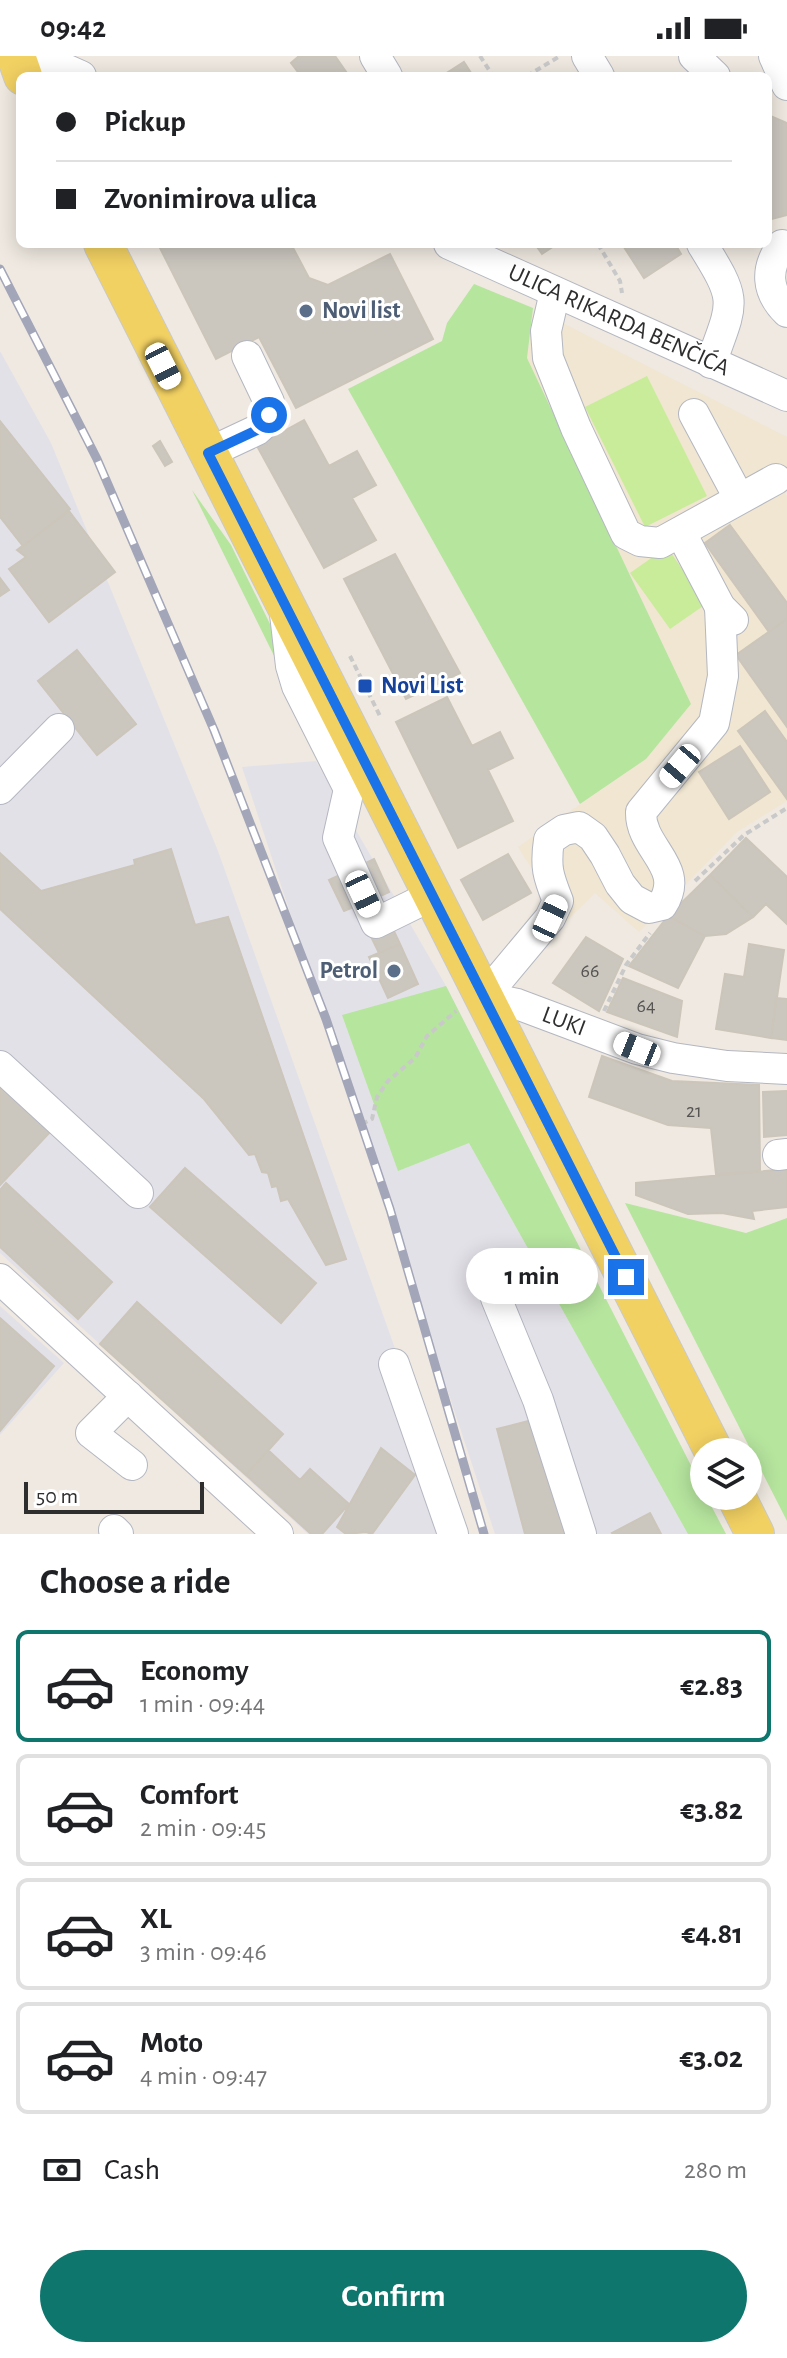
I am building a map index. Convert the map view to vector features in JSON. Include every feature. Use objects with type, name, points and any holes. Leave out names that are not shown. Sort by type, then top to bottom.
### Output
[{"type":"main road","points":[[105,248],[433,895],[472,1002],[706,1438]]},
{"type":"main road","points":[[743,1510],[755,1534]]},
{"type":"street","points":[[36,56],[72,72]]},
{"type":"street","points":[[694,56],[711,72]]},
{"type":"street","points":[[775,56],[787,60]]},
{"type":"street","points":[[775,56],[787,85]]},
{"type":"street","points":[[782,245],[771,264],[769,277],[771,290],[787,312]]},
{"type":"street","points":[[704,248],[723,278],[730,303],[711,363]]},
{"type":"street","name":"ULICA RIKARDA BENČIĆA","points":[[484,251],[555,292],[787,396]]},
{"type":"street","points":[[555,292],[546,331],[548,358],[576,428],[626,534],[640,541],[660,543],[776,479]]},
{"type":"street","points":[[208,453],[257,430],[268,420],[269,402],[247,356]]},
{"type":"street","points":[[694,414],[739,498]]},
{"type":"street","points":[[681,533],[720,607],[742,630]]},
{"type":"street","points":[[285,604],[287,641],[294,678],[349,789],[338,838],[376,923],[433,895]]},
{"type":"street","points":[[472,1002],[550,918],[558,901],[546,871],[546,854],[549,840],[564,830],[579,827],[593,837],[632,899],[649,908],[662,905],[669,894],[671,884],[667,869],[646,835],[641,812],[714,723],[723,676],[720,607]]},
{"type":"street","points":[[0,789],[59,729]]},
{"type":"street","name":"LUKI","points":[[472,1002],[517,1004],[637,1049],[673,1058],[727,1066],[787,1069]]},
{"type":"street","points":[[0,1066],[138,1193]]},
{"type":"street","points":[[0,1279],[278,1534]]},
{"type":"street","points":[[496,1298],[538,1400],[581,1534]]},
{"type":"street","points":[[394,1364],[453,1534]]},
{"type":"street","points":[[128,1396],[91,1433],[132,1465]]},
{"type":"path","points":[[534,72],[560,56]]},
{"type":"path","points":[[600,248],[620,281],[622,303]]},
{"type":"path","points":[[350,656],[381,718]]},
{"type":"path","points":[[688,888],[727,848],[787,808]]},
{"type":"path","points":[[594,1031],[626,965],[654,928]]},
{"type":"path","points":[[362,1124],[372,1119],[377,1097],[388,1081],[415,1058],[427,1036],[472,1002]]},
{"type":"shaded area","points":[[533,308],[787,437],[787,801],[737,832],[639,932],[595,893],[566,922],[518,847],[646,759],[691,704],[527,358]]},
{"type":"shaded area","points":[[0,351],[51,443],[218,851],[461,1534],[308,1534],[0,1253]]},
{"type":"shaded area","points":[[316,761],[446,986],[690,1464],[690,1510],[713,1510],[726,1534],[495,1534],[242,767]]},
{"type":"shaded area","points":[[0,1306],[64,1363],[0,1435]]},
{"type":"green space","points":[[474,284],[533,308],[527,358],[691,704],[646,759],[580,804],[348,389],[442,341],[447,323]]},
{"type":"green space","points":[[647,376],[707,496],[645,527],[585,407]]},
{"type":"green space","points":[[192,490],[231,545],[270,624],[286,680]]},
{"type":"green space","points":[[667,547],[706,604],[670,629],[630,573]]},
{"type":"green space","points":[[446,986],[690,1464],[690,1510],[713,1510],[726,1534],[688,1534],[469,1143],[398,1171],[342,1015]]},
{"type":"green space","points":[[625,1203],[746,1233],[787,1218],[787,1521],[762,1472],[762,1438],[745,1438]]},
{"type":"building","points":[[299,56],[335,56],[346,72],[298,72],[291,63]]},
{"type":"building","points":[[464,62],[470,72],[448,72]]},
{"type":"building","points":[[772,117],[787,123],[787,215],[772,219]]},
{"type":"building","name":"Novi list","points":[[160,248],[293,248],[309,278],[328,285],[390,254],[433,339],[296,408],[259,337],[216,359]]},
{"type":"building","points":[[625,248],[677,248],[681,254],[644,278]]},
{"type":"building","points":[[304,420],[329,466],[357,451],[376,485],[352,498],[376,540],[324,568],[257,446]]},
{"type":"building","points":[[0,421],[70,509],[23,546],[0,517]]},
{"type":"building","points":[[160,441],[172,462],[165,466],[153,446]]},
{"type":"building","points":[[69,511],[115,572],[49,622],[9,569],[26,557],[17,550]]},
{"type":"building","points":[[730,525],[787,603],[787,619],[769,632],[705,543]]},
{"type":"building","points":[[395,554],[460,673],[406,699],[344,579]]},
{"type":"building","points":[[0,578],[9,590],[0,596]]},
{"type":"building","points":[[787,619],[787,727],[736,655]]},
{"type":"building","points":[[77,650],[136,724],[97,755],[38,681]]},
{"type":"building","points":[[447,697],[472,746],[500,732],[513,758],[488,770],[513,821],[458,848],[396,722]]},
{"type":"building","points":[[765,711],[787,742],[787,799],[738,731]]},
{"type":"building","points":[[740,746],[770,792],[729,819],[699,772]]},
{"type":"building","points":[[746,838],[787,877],[787,924],[766,904],[753,917],[710,875]]},
{"type":"building","points":[[171,849],[195,925],[228,917],[346,1259],[326,1265],[288,1199],[281,1201],[277,1186],[272,1187],[268,1173],[262,1172],[255,1154],[249,1155],[204,1099],[0,909],[0,853],[41,891],[135,865],[134,860]]},
{"type":"building","points":[[508,854],[531,893],[483,920],[461,880]]},
{"type":"building","points":[[374,859],[389,892],[378,897],[400,944],[379,953],[356,906],[344,911],[329,880]]},
{"type":"building","points":[[710,875],[753,917],[726,934],[705,936],[668,916]]},
{"type":"building","points":[[668,916],[705,936],[678,988],[629,966]]},
{"type":"building","points":[[586,937],[623,959],[599,1011],[553,983]]},
{"type":"building","name":"Petrol","points":[[400,944],[418,984],[388,998],[369,957]]},
{"type":"building","points":[[749,944],[784,950],[771,1038],[716,1029],[725,974],[744,977]]},
{"type":"building","points":[[623,978],[682,1001],[677,1037],[607,1012]]},
{"type":"building","points":[[776,998],[787,999],[787,1040],[771,1038]]},
{"type":"building","points":[[602,1056],[672,1081],[759,1085],[760,1171],[716,1174],[711,1128],[668,1125],[589,1097]]},
{"type":"building","points":[[0,1082],[51,1131],[0,1185]]},
{"type":"building","points":[[787,1091],[787,1135],[764,1137],[763,1092]]},
{"type":"building","points":[[185,1168],[316,1283],[281,1323],[150,1207]]},
{"type":"building","points":[[787,1169],[787,1207],[752,1211],[754,1219],[722,1213],[688,1214],[636,1195],[636,1183]]},
{"type":"building","points":[[6,1183],[112,1282],[78,1319],[0,1247],[0,1190]]},
{"type":"building","points":[[137,1302],[283,1434],[246,1475],[100,1344]]},
{"type":"building","points":[[0,1318],[54,1366],[0,1431]]},
{"type":"building","points":[[536,1419],[568,1534],[525,1534],[497,1429]]},
{"type":"building","points":[[381,1448],[415,1475],[372,1534],[346,1534],[337,1527]]},
{"type":"building","points":[[268,1450],[300,1480],[310,1469],[349,1504],[322,1534],[311,1534],[246,1475]]},
{"type":"building","points":[[650,1513],[661,1534],[612,1533]]},
{"type":"railway","points":[[0,269],[97,459],[214,730],[326,1019],[390,1209],[484,1534]]},
{"type":"place","name":"Novi list","points":[[306,311]]},
{"type":"place","name":"Novi List","points":[[365,686]]},
{"type":"place","name":"Petrol","points":[[394,971]]},
{"type":"route","points":[[269,415],[257,430],[208,453],[626,1277]]}]
